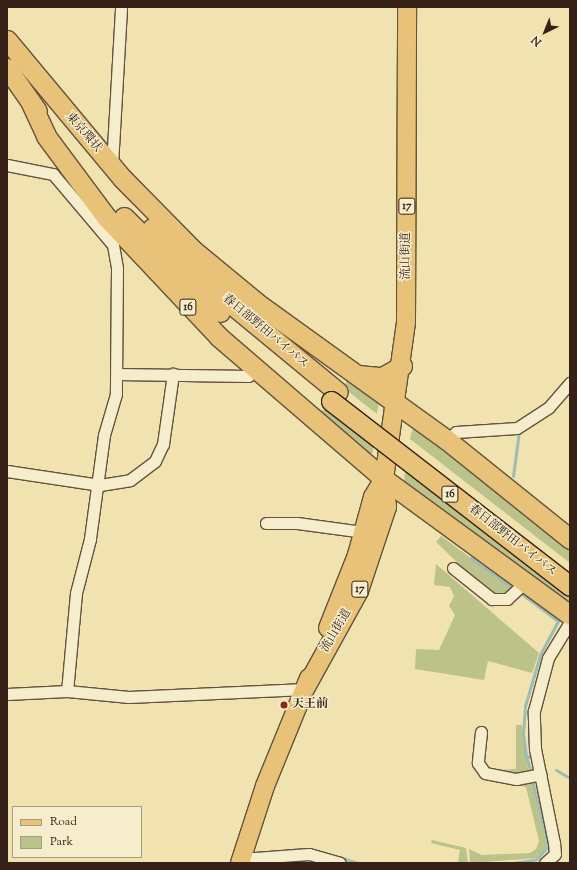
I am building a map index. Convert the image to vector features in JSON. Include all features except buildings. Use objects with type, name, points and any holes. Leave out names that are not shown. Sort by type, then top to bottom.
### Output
[{"type":"highway","name":"東京環状","points":[[7,40],[112,165],[164,222],[223,276],[356,375],[447,440],[570,539]]},
{"type":"highway","name":"春日部野田バイパス","points":[[7,46],[66,130],[131,206],[225,299],[334,397],[570,586]]},
{"type":"highway","name":"春日部野田バイパス","points":[[7,68],[30,101],[88,177],[147,244],[230,321],[570,570]]},
{"type":"highway","name":"16","points":[[30,101],[46,136],[107,218],[173,292],[254,370],[384,479],[570,615]]},
{"type":"highway","points":[[356,375],[382,377],[402,366]]},
{"type":"main road","name":"流山街道","points":[[305,689],[364,580],[387,507],[384,479],[402,366],[406,315],[407,7]]},
{"type":"main road","name":"流山街道","points":[[240,861],[265,786],[305,689],[364,532],[373,497],[384,479]]},
{"type":"street","points":[[112,165],[121,7]]},
{"type":"street","points":[[7,165],[53,174],[113,245],[117,268],[118,374],[104,435],[100,485],[76,593],[67,691]]},
{"type":"street","points":[[118,374],[248,376],[254,370]]},
{"type":"street","points":[[7,471],[100,485],[130,480],[155,461],[163,444],[173,374]]},
{"type":"street","points":[[447,440],[456,432],[517,428],[549,407],[570,383]]},
{"type":"street","points":[[266,523],[297,523],[364,532]]},
{"type":"street","points":[[453,568],[492,599],[507,599],[525,582]]},
{"type":"street","points":[[545,863],[555,854],[533,727],[534,711],[548,658],[570,622]]},
{"type":"street","points":[[7,694],[67,691],[128,698],[305,689]]},
{"type":"street","points":[[481,732],[478,763],[485,772],[516,779],[541,774]]},
{"type":"street","points":[[240,861],[309,854],[340,863]]},
{"type":"green space","points":[[347,376],[379,402],[377,414],[345,389]]},
{"type":"green space","points":[[330,408],[373,442],[373,452],[367,457],[317,412]]},
{"type":"green space","points":[[414,423],[570,547],[570,563],[410,439]]},
{"type":"green space","points":[[405,466],[570,593],[570,607],[404,487]]},
{"type":"green space","points":[[441,536],[514,590],[509,595],[493,597],[436,542]]},
{"type":"green space","points":[[436,564],[539,653],[532,673],[488,661],[484,680],[415,669],[416,649],[439,650],[455,615],[449,606],[454,596],[450,587],[434,585]]},
{"type":"green space","points":[[516,725],[522,725],[529,775],[519,777],[493,770],[516,769]]},
{"type":"green space","points":[[531,780],[547,846],[537,858],[470,863],[469,849],[482,855],[530,853],[536,849],[539,841],[526,787],[501,781]]},
{"type":"green space","points":[[432,840],[466,848],[468,863],[458,863],[460,850],[431,843]]},
{"type":"waterway","points":[[513,476],[519,431]]},
{"type":"waterway","points":[[471,558],[514,589]]},
{"type":"waterway","points":[[522,594],[558,621],[540,655],[525,706],[523,734],[526,755],[530,757]]},
{"type":"waterway","points":[[526,755],[531,774]]},
{"type":"waterway","points":[[556,770],[570,778]]},
{"type":"waterway","points":[[513,863],[537,859],[548,846],[532,780]]},
{"type":"waterway","points":[[294,849],[326,853]]},
{"type":"waterway","points":[[339,857],[358,863]]},
{"type":"place","name":"天王前","points":[[284,705]]}]
